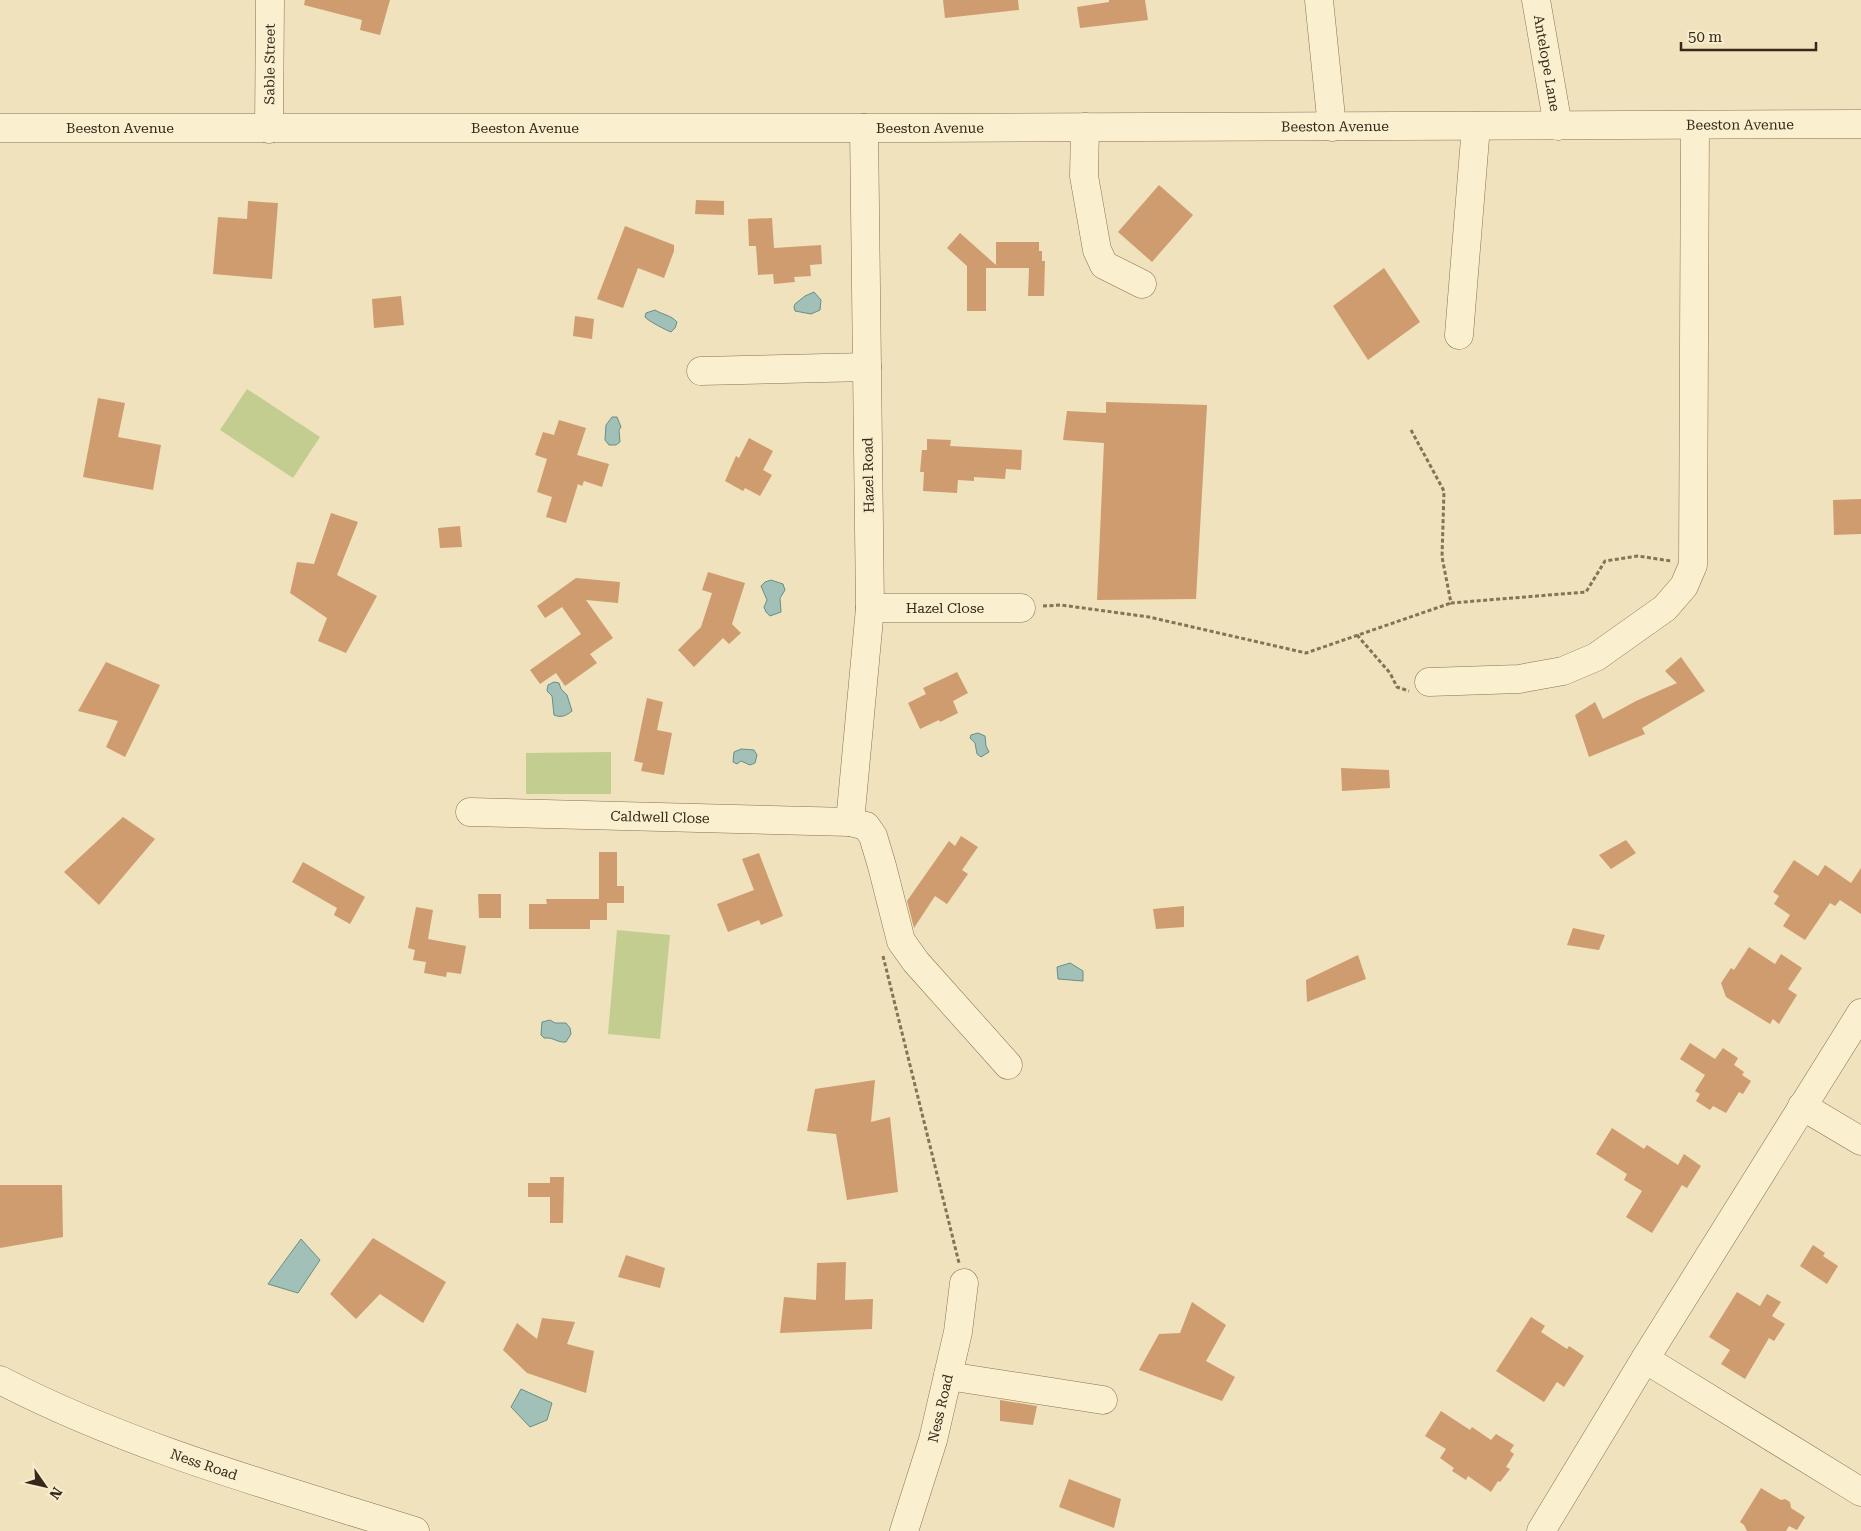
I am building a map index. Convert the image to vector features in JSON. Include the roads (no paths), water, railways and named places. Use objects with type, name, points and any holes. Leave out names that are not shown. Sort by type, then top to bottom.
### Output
[{"type":"street","name":"Sable Street","points":[[269,129],[270,0]]},
{"type":"street","points":[[1319,0],[1332,126]]},
{"type":"street","name":"Antelope Lane","points":[[1536,0],[1558,126]]},
{"type":"street","name":"Beeston Avenue","points":[[0,128],[864,128],[1861,124]]},
{"type":"street","points":[[1429,682],[1519,679],[1564,671],[1596,657],[1665,608],[1684,586],[1693,565],[1695,125]]},
{"type":"street","points":[[1459,335],[1476,126]]},
{"type":"street","points":[[1085,127],[1084,176],[1097,250],[1104,265],[1142,284]]},
{"type":"street","name":"Hazel Road","points":[[850,822],[870,608],[864,128]]},
{"type":"street","points":[[701,371],[867,367]]},
{"type":"street","name":"Hazel Close","points":[[870,608],[1020,608]]},
{"type":"street","name":"Caldwell Close","points":[[470,812],[850,822]]},
{"type":"street","points":[[850,822],[866,826],[873,836],[901,941],[916,962],[1008,1065]]},
{"type":"street","points":[[1541,1531],[1645,1359],[1861,1013]]},
{"type":"street","points":[[1802,1106],[1861,1141]]},
{"type":"street","name":"Ness Road","points":[[904,1531],[933,1440],[958,1332],[964,1283]]},
{"type":"street","points":[[1645,1359],[1861,1492]]},
{"type":"street","points":[[948,1376],[1103,1400]]},
{"type":"street","name":"Ness Road","points":[[0,1380],[38,1400],[127,1438],[248,1479],[415,1531]]},
{"type":"water","points":[[814,292],[821,300],[820,310],[811,314],[795,311],[795,304]]},
{"type":"water","points":[[655,310],[677,322],[671,332],[645,317],[646,313]]},
{"type":"water","points":[[612,417],[617,417],[621,427],[619,430],[620,442],[616,445],[609,445],[605,440],[606,425]]},
{"type":"water","points":[[771,580],[783,584],[785,590],[780,598],[781,612],[770,616],[764,607],[767,600],[761,586]]},
{"type":"water","points":[[554,682],[559,683],[561,689],[567,695],[572,711],[563,716],[554,715],[552,696],[547,691],[548,685]]},
{"type":"water","points":[[978,733],[985,736],[989,752],[981,757],[977,754],[975,743],[970,738],[971,735]]},
{"type":"water","points":[[741,749],[754,750],[757,755],[755,763],[750,765],[741,761],[737,764],[733,762],[734,752]]},
{"type":"water","points":[[1070,963],[1083,971],[1083,981],[1058,979],[1057,967]]},
{"type":"water","points":[[550,1020],[555,1023],[566,1023],[570,1028],[571,1034],[566,1042],[544,1038],[541,1035],[542,1022]]},
{"type":"water","points":[[301,1239],[320,1260],[298,1293],[268,1284]]},
{"type":"water","points":[[521,1389],[552,1403],[547,1420],[530,1427],[511,1407]]}]
